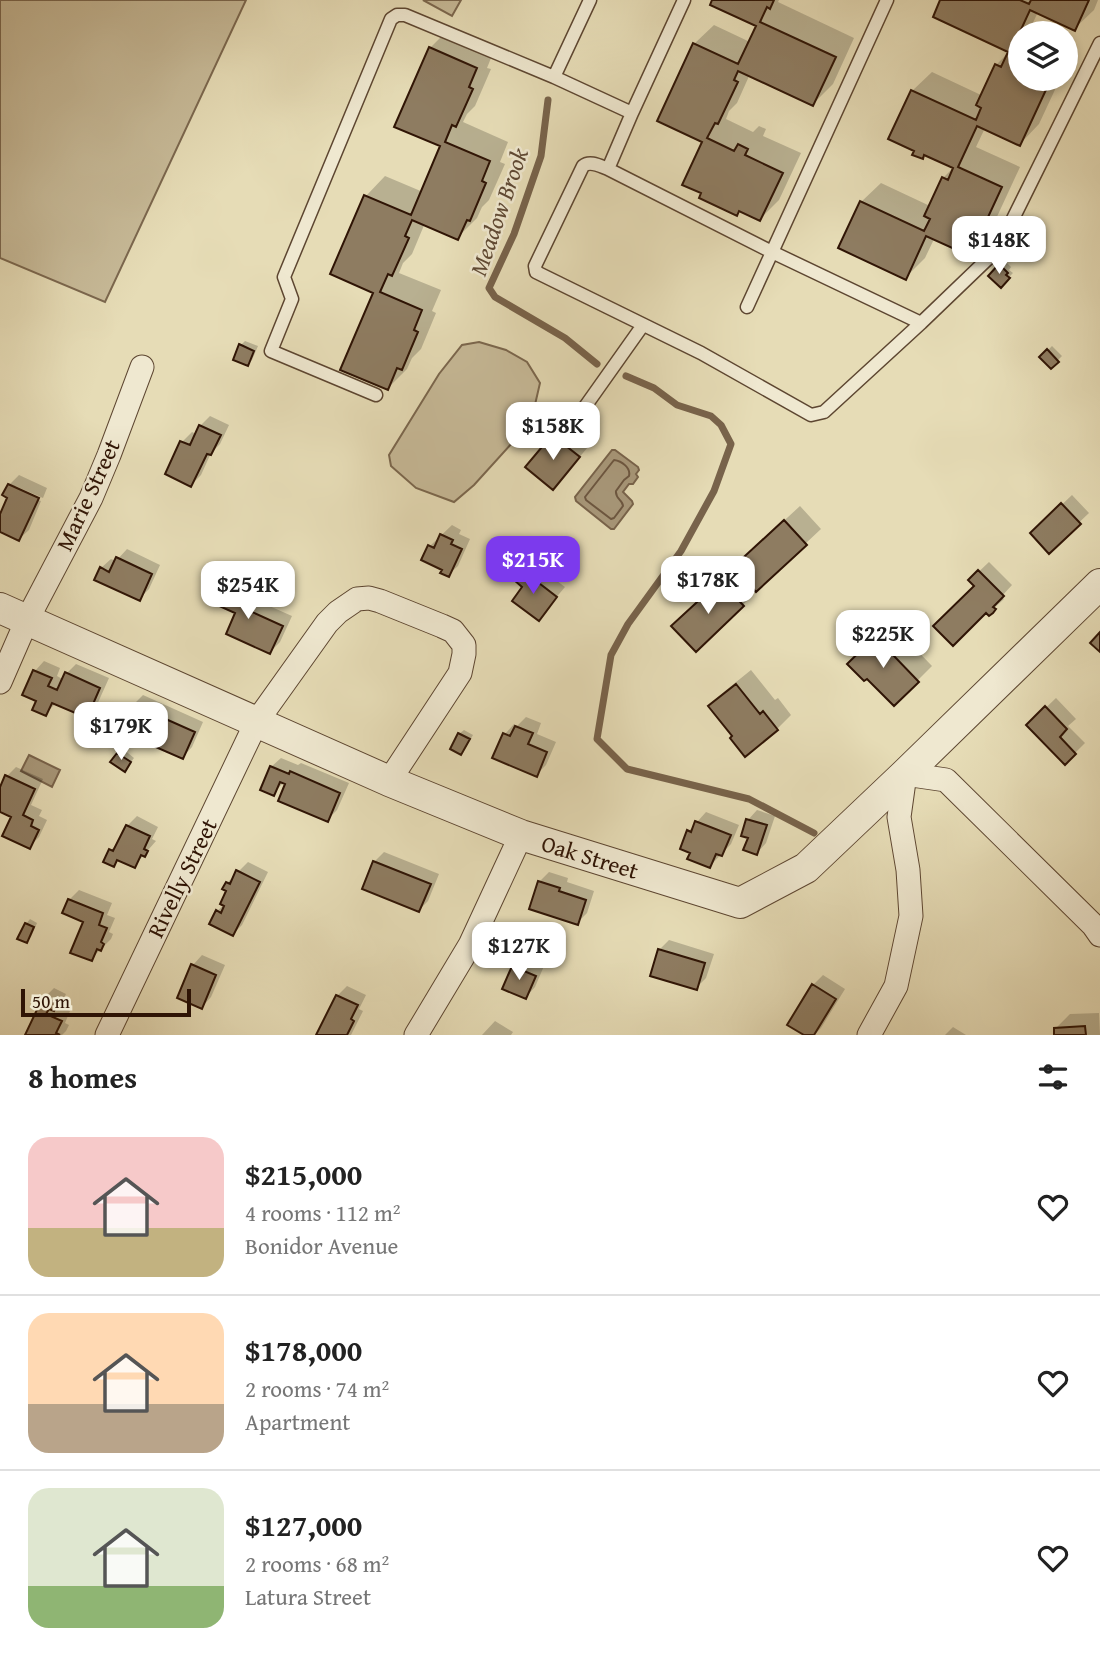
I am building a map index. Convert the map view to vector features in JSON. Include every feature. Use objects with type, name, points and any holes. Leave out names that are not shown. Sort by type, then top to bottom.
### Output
[{"type":"street","name":"Marie Street","points":[[0,682],[27,620],[91,498],[142,367]]},
{"type":"street","name":"Oak Street","points":[[0,608],[389,781],[521,835],[740,903],[806,868],[1100,584]]},
{"type":"street","name":"Rivelly Street","points":[[107,1035],[257,721],[327,623],[343,607],[357,599],[380,601],[442,625],[453,631],[464,645],[460,673],[389,781]]},
{"type":"street","points":[[869,1035],[896,986],[911,916],[908,870],[899,817],[905,774],[946,780],[1100,935]]},
{"type":"street","points":[[416,1035],[470,945],[521,835]]},
{"type":"lane","points":[[554,77],[590,0]]},
{"type":"lane","points":[[608,169],[684,0]]},
{"type":"lane","points":[[747,307],[887,0]]},
{"type":"lane","points":[[376,395],[271,351],[292,299],[284,277],[391,19],[397,15],[405,15],[554,77],[632,113]]},
{"type":"lane","points":[[920,323],[608,169],[590,163],[583,166],[535,269],[536,272],[701,353],[811,415],[824,412],[920,323],[996,251],[1100,43]]},
{"type":"lane","points":[[565,435],[643,325]]},
{"type":"shaded area","points":[[0,0],[246,0],[105,302],[0,258]]},
{"type":"shaded area","points":[[423,0],[461,0],[452,16]]},
{"type":"shaded area","points":[[479,342],[506,350],[527,362],[540,383],[531,422],[474,485],[454,502],[416,488],[391,466],[389,455],[439,374],[462,345]]},
{"type":"water","points":[[612,450],[639,470],[633,484],[629,484],[623,492],[633,504],[614,529],[576,501],[575,497]]},
{"type":"water","points":[[29,755],[60,770],[52,787],[21,771]]},
{"type":"building","points":[[712,0],[774,0],[770,9],[767,7],[760,22],[836,57],[813,106],[738,71],[734,80],[738,82],[718,124],[715,123],[707,138],[734,151],[738,144],[748,149],[745,155],[783,173],[760,221],[739,211],[737,216],[699,198],[701,193],[682,185],[702,142],[657,121],[693,43],[738,64],[756,26],[710,5]]},
{"type":"building","points":[[940,0],[1020,0],[1029,4],[1031,0],[1089,0],[1078,24],[1078,21],[1054,21],[1030,10],[1025,21],[1008,21],[1008,52],[933,17]]},
{"type":"building","points":[[429,47],[477,68],[469,87],[473,89],[456,127],[452,125],[445,142],[490,161],[482,181],[486,183],[470,221],[467,220],[458,240],[412,220],[405,236],[409,238],[392,276],[388,274],[380,292],[422,310],[414,330],[418,332],[402,370],[397,368],[388,390],[340,370],[373,293],[330,274],[364,195],[411,215],[440,146],[394,127]]},
{"type":"building","points":[[1008,52],[1008,91],[1045,91],[1020,146],[977,126],[958,167],[1002,187],[970,256],[926,236],[906,280],[838,248],[860,201],[924,231],[930,219],[924,216],[942,177],[948,180],[953,168],[924,155],[923,159],[912,155],[914,151],[888,139],[911,90],[976,120],[981,108],[976,105],[995,64],[1001,67]]},
{"type":"building","points":[[999,264],[1010,278],[1001,288],[988,276]]},
{"type":"building","points":[[239,344],[254,351],[248,366],[233,360]]},
{"type":"building","points":[[1047,349],[1059,362],[1051,369],[1039,357]]},
{"type":"building","points":[[199,425],[221,435],[211,455],[207,454],[191,487],[165,474],[180,441],[190,445]]},
{"type":"building","points":[[552,435],[580,457],[553,490],[525,467]]},
{"type":"building","points":[[8,484],[39,498],[19,541],[0,532],[0,514],[7,498],[2,495]]},
{"type":"building","points":[[1061,503],[1081,524],[1049,554],[1030,533]]},
{"type":"building","points":[[784,520],[807,545],[756,592],[733,567]]},
{"type":"building","points":[[440,534],[453,540],[451,544],[462,549],[449,577],[440,573],[442,570],[421,560],[428,545],[434,548]]},
{"type":"building","points":[[116,557],[152,574],[140,601],[94,580],[100,567],[109,572]]},
{"type":"building","points":[[522,570],[557,597],[539,621],[512,601],[522,587],[514,580]]},
{"type":"building","points":[[978,570],[1004,596],[993,607],[996,609],[993,613],[989,616],[986,613],[953,646],[933,626],[974,586],[968,580]]},
{"type":"building","points":[[227,581],[243,588],[240,595],[255,601],[250,611],[283,626],[270,654],[226,634],[235,613],[217,605]]},
{"type":"building","points":[[720,581],[744,606],[696,652],[671,626]]},
{"type":"building","points":[[1100,632],[1100,652],[1090,643]]},
{"type":"building","points":[[878,634],[895,652],[892,654],[919,682],[894,706],[867,679],[864,681],[847,664]]},
{"type":"building","points":[[33,670],[52,678],[48,686],[57,690],[65,672],[100,688],[87,718],[52,703],[46,716],[32,710],[36,701],[22,695]]},
{"type":"building","points":[[736,684],[760,714],[763,711],[778,730],[745,757],[708,706]]},
{"type":"building","points":[[132,704],[195,732],[183,759],[119,731]]},
{"type":"building","points":[[1045,706],[1067,729],[1060,737],[1076,754],[1065,765],[1026,725]]},
{"type":"building","points":[[515,726],[533,733],[528,744],[547,752],[537,777],[492,758],[503,733],[510,736]]},
{"type":"building","points":[[458,733],[470,739],[461,755],[450,749]]},
{"type":"building","points":[[117,753],[131,762],[125,772],[110,762]]},
{"type":"building","points":[[270,766],[289,774],[290,771],[340,793],[328,822],[278,801],[285,784],[280,782],[274,796],[260,790]]},
{"type":"building","points":[[5,775],[35,789],[23,815],[33,820],[31,826],[39,830],[30,849],[2,836],[11,817],[0,812],[0,787]]},
{"type":"building","points":[[746,819],[767,825],[757,855],[743,850],[748,838],[741,836]]},
{"type":"building","points":[[695,821],[731,835],[722,856],[716,854],[710,868],[687,859],[690,853],[680,849],[687,830],[691,832]]},
{"type":"building","points":[[126,825],[150,836],[144,849],[148,851],[145,857],[141,855],[135,868],[117,860],[114,867],[103,862],[109,849],[113,851]]},
{"type":"building","points":[[373,861],[431,884],[419,912],[362,889]]},
{"type":"building","points":[[236,870],[260,882],[233,936],[209,924],[216,910],[221,913],[224,906],[220,904],[226,891],[222,889],[226,882],[230,884]]},
{"type":"building","points":[[538,881],[586,900],[578,925],[529,909]]},
{"type":"building","points":[[68,899],[103,913],[99,925],[107,928],[101,942],[104,944],[101,951],[97,949],[92,961],[70,953],[83,922],[62,913]]},
{"type":"building","points":[[25,923],[34,927],[27,943],[17,939]]},
{"type":"building","points":[[658,949],[705,963],[697,990],[650,976]]},
{"type":"building","points":[[191,964],[216,975],[202,1009],[177,998]]},
{"type":"building","points":[[512,966],[536,976],[526,999],[502,989]]},
{"type":"building","points":[[812,984],[836,999],[814,1035],[804,1035],[787,1025]]},
{"type":"building","points":[[336,995],[358,1005],[347,1035],[316,1035]]},
{"type":"building","points":[[43,997],[58,1004],[54,1011],[49,1009],[46,1014],[62,1021],[56,1033],[60,1035],[25,1035]]},
{"type":"building","points":[[1085,1026],[1086,1035],[1054,1035],[1054,1028]]},
{"type":"waterway","name":"Meadow Brook","points":[[548,100],[541,156],[514,234],[489,288],[495,297],[565,338],[597,364]]},
{"type":"waterway","name":"Meadow Brook","points":[[626,376],[654,388],[677,405],[711,416],[721,425],[731,444],[714,491],[681,551],[628,624],[611,655],[597,739],[627,769],[749,799],[814,833]]}]
